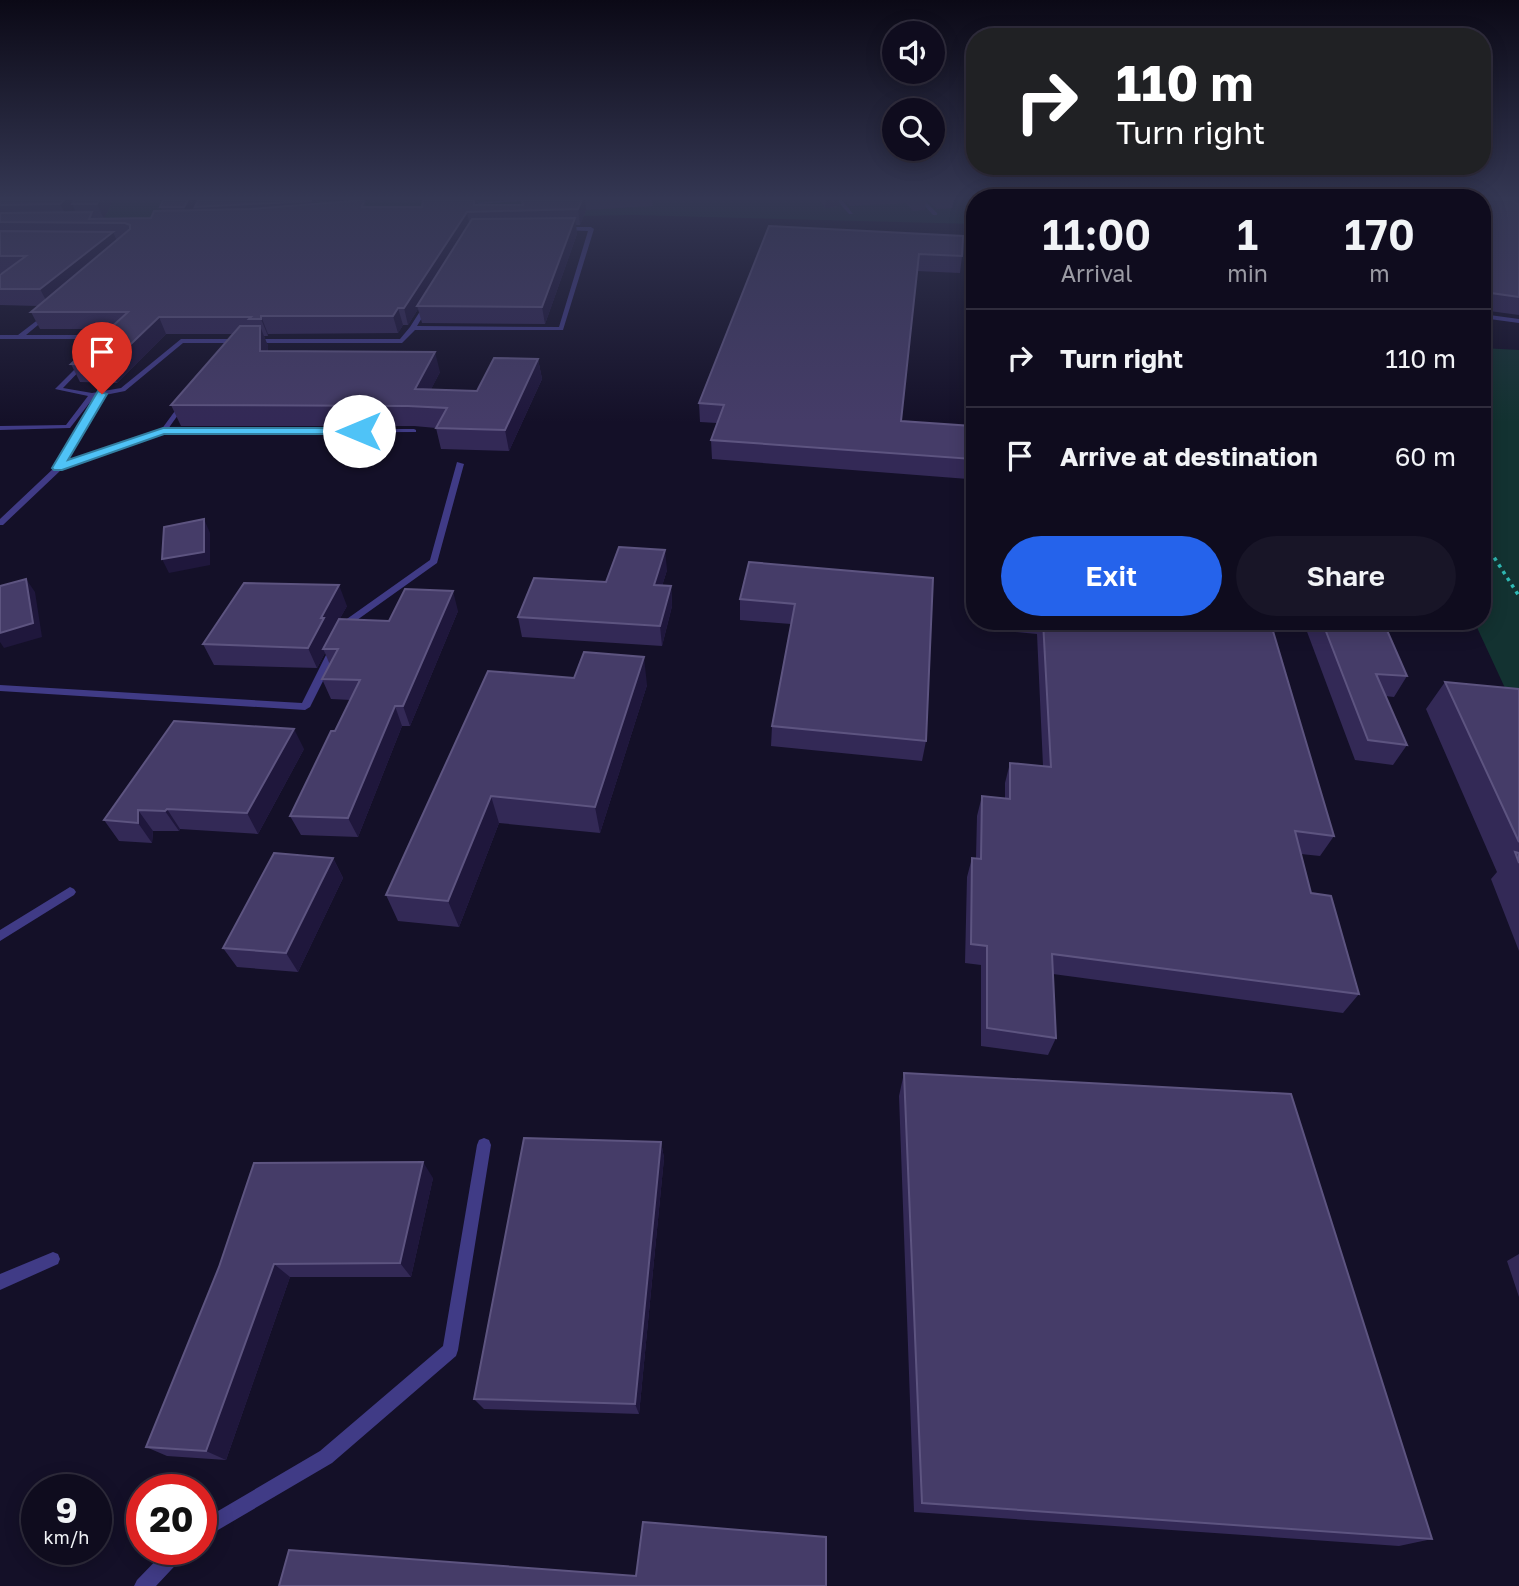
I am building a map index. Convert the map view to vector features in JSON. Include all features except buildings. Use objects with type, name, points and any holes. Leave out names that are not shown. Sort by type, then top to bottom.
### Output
[{"type":"lane","points":[[414,328],[561,329],[577,274]]},
{"type":"lane","points":[[92,354],[58,389],[92,395],[123,390],[181,341],[402,341],[414,328],[433,295]]},
{"type":"lane","points":[[20,337],[51,311]]},
{"type":"lane","points":[[1491,317],[1519,321]]},
{"type":"lane","points":[[0,337],[109,337],[101,346]]},
{"type":"lane","points":[[0,523],[58,468],[102,394]]},
{"type":"lane","points":[[0,428],[68,427],[92,395]]},
{"type":"lane","points":[[163,431],[186,400]]},
{"type":"lane","points":[[58,468],[163,431],[415,431]]},
{"type":"lane","points":[[0,688],[304,707],[347,623],[434,561],[460,464]]},
{"type":"lane","points":[[0,936],[70,892]]},
{"type":"lane","points":[[217,1522],[326,1457],[450,1350],[484,1145]]},
{"type":"lane","points":[[0,1282],[53,1259]]},
{"type":"lane","points":[[142,1586],[163,1565]]},
{"type":"path","points":[[1491,552],[1519,596]]},
{"type":"green space","points":[[1491,348],[1519,350],[1519,689],[1505,688],[1478,630],[1491,630]]},
{"type":"route","points":[[102,394],[58,468],[163,431],[359,431]]}]
